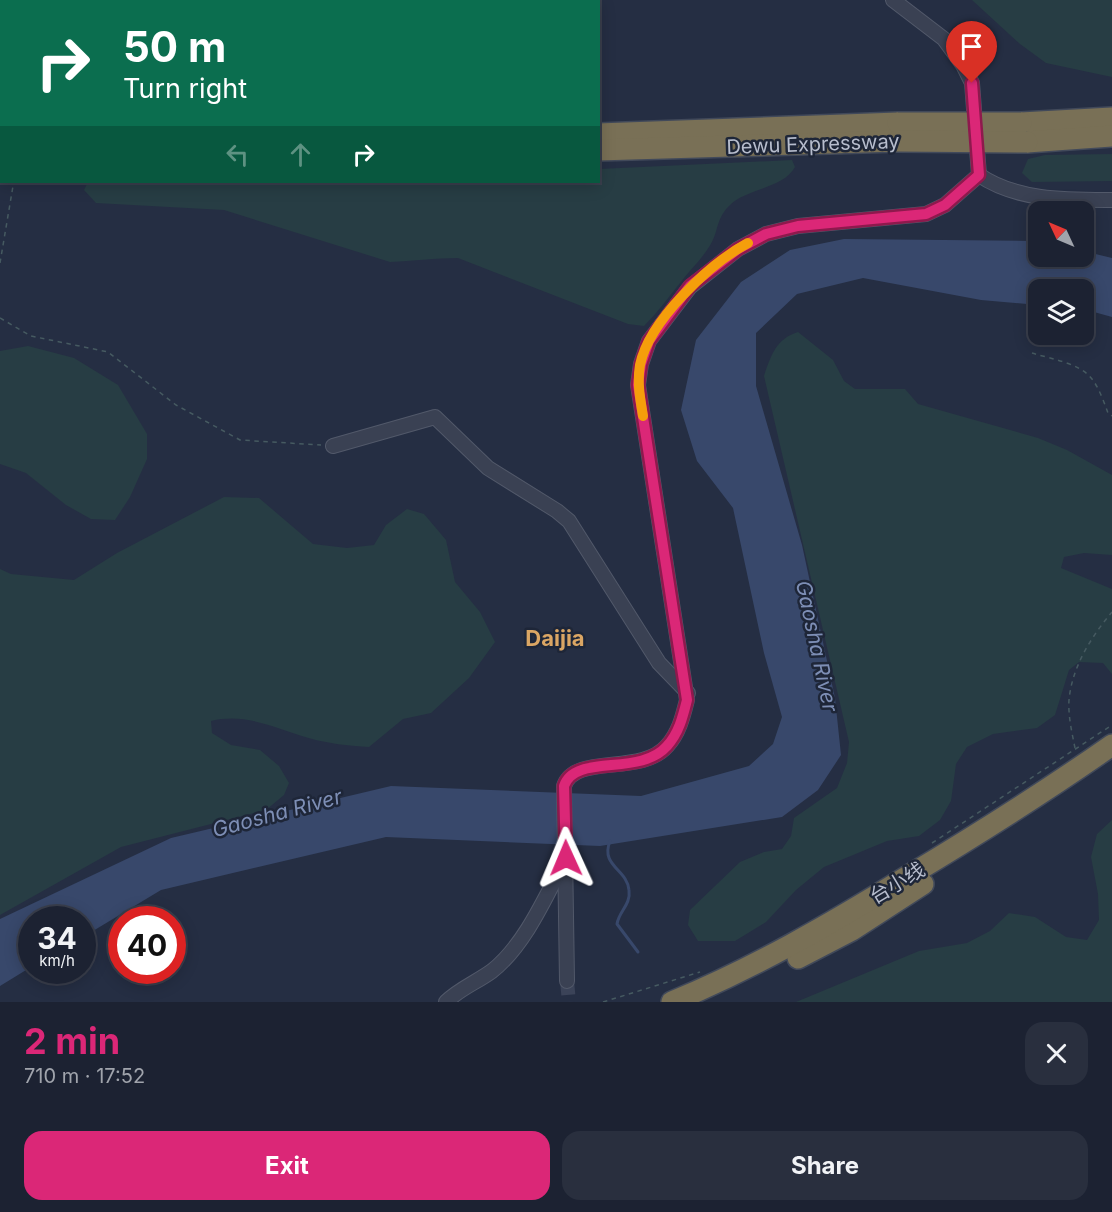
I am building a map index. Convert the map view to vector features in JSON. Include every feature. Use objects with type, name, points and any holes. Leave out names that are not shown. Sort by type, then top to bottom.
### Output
[{"type":"highway","points":[[1024,132],[1112,118]]},
{"type":"highway","points":[[600,134],[898,132]]},
{"type":"highway","name":"Dewu Expressway","points":[[600,150],[898,132],[1024,132]]},
{"type":"highway","points":[[1024,132],[1112,136]]},
{"type":"highway","name":"台小线","points":[[672,1002],[769,958],[820,930],[969,840],[1112,745]]},
{"type":"highway","name":"台小线","points":[[699,1002],[718,996],[801,957],[852,930],[1112,758]]},
{"type":"street","points":[[893,0],[944,39],[963,65],[972,83],[979,175]]},
{"type":"street","points":[[979,175],[995,186],[1015,193],[1041,197],[1112,200]]},
{"type":"street","points":[[567,981],[564,786],[567,779],[577,770],[648,761],[667,747],[680,726],[688,693],[638,385],[641,364],[649,341],[690,286],[738,249],[766,234],[798,226],[926,214],[945,205],[979,175]]},
{"type":"street","points":[[333,446],[435,417],[488,468],[557,510],[569,521],[659,663],[688,693]]},
{"type":"street","points":[[446,1002],[492,970],[512,948],[541,908],[566,854]]},
{"type":"path","points":[[0,263],[13,186],[16,183]]},
{"type":"path","points":[[0,318],[31,336],[108,352],[176,405],[240,440],[333,446]]},
{"type":"path","points":[[1032,353],[1074,366],[1086,373],[1093,380],[1112,416]]},
{"type":"path","points":[[1075,748],[1069,701],[1073,683],[1088,642],[1112,612]]},
{"type":"path","points":[[929,844],[1112,725]]},
{"type":"path","points":[[603,1002],[704,970]]},
{"type":"shaded area","points":[[972,0],[1112,0],[1112,77],[1046,63],[1020,44]]},
{"type":"shaded area","points":[[1112,154],[1112,181],[1032,182],[1022,173],[1028,159],[1045,155]]},
{"type":"shaded area","points":[[792,160],[795,167],[782,180],[745,195],[729,206],[721,216],[706,252],[644,326],[628,324],[458,258],[390,262],[224,210],[96,203],[84,190],[88,183],[600,183],[600,169]]},
{"type":"shaded area","points":[[798,332],[833,360],[844,381],[855,389],[905,389],[918,404],[1038,438],[1067,450],[1112,475],[1112,555],[1084,553],[1064,557],[1061,568],[1112,589],[1112,674],[1103,663],[1079,662],[1069,670],[1055,715],[1037,728],[993,734],[967,747],[956,764],[951,801],[940,820],[919,836],[887,841],[824,867],[796,890],[766,922],[735,941],[698,941],[688,925],[690,910],[740,862],[764,852],[782,849],[791,836],[794,818],[837,788],[847,763],[849,742],[764,376],[779,343]]},
{"type":"shaded area","points":[[28,346],[74,358],[118,385],[147,434],[147,459],[130,497],[115,520],[91,519],[66,505],[26,473],[0,464],[0,351]]},
{"type":"shaded area","points":[[224,497],[259,498],[313,544],[347,548],[374,545],[386,525],[407,509],[424,514],[446,540],[455,582],[480,612],[495,642],[469,678],[431,713],[403,719],[369,747],[312,739],[255,721],[226,719],[211,721],[212,733],[231,745],[260,750],[279,766],[289,783],[284,795],[266,810],[121,847],[0,915],[0,569],[11,574],[74,580],[117,553]]},
{"type":"shaded area","points":[[1112,820],[1112,1002],[796,1002],[919,951],[967,943],[990,931],[1009,913],[1035,917],[1066,937],[1087,940],[1099,920],[1098,894],[1091,857],[1097,834]]},
{"type":"water","name":"Gaosha River","points":[[844,239],[1028,241],[1028,267],[1094,267],[1094,254],[1112,258],[1112,317],[1094,312],[1094,279],[1028,279],[1028,304],[981,300],[863,278],[797,294],[756,333],[756,386],[802,545],[835,698],[841,755],[818,790],[782,817],[600,846],[386,837],[161,890],[134,906],[108,906],[108,922],[96,929],[96,906],[27,906],[171,838],[391,786],[641,796],[749,766],[773,744],[782,717],[764,653],[733,508],[697,461],[681,410],[696,340],[741,282],[790,250]]},
{"type":"water","points":[[18,910],[18,975],[0,986],[0,919]]},
{"type":"waterway","points":[[610,841],[608,856],[624,877],[629,890],[627,904],[617,924],[638,952]]},
{"type":"tunnel","points":[[567,981],[569,1002]]},
{"type":"slow traffic","points":[[643,416],[638,385],[641,364],[649,341],[690,286],[716,264],[748,243]]},
{"type":"district","name":"Daijia","points":[[555,638]]},
{"type":"route","points":[[566,858],[564,786],[570,774],[577,770],[648,761],[667,747],[680,726],[687,700],[688,693],[638,385],[641,364],[649,341],[690,286],[716,264],[766,234],[798,226],[926,214],[945,205],[979,175],[972,83]]}]
